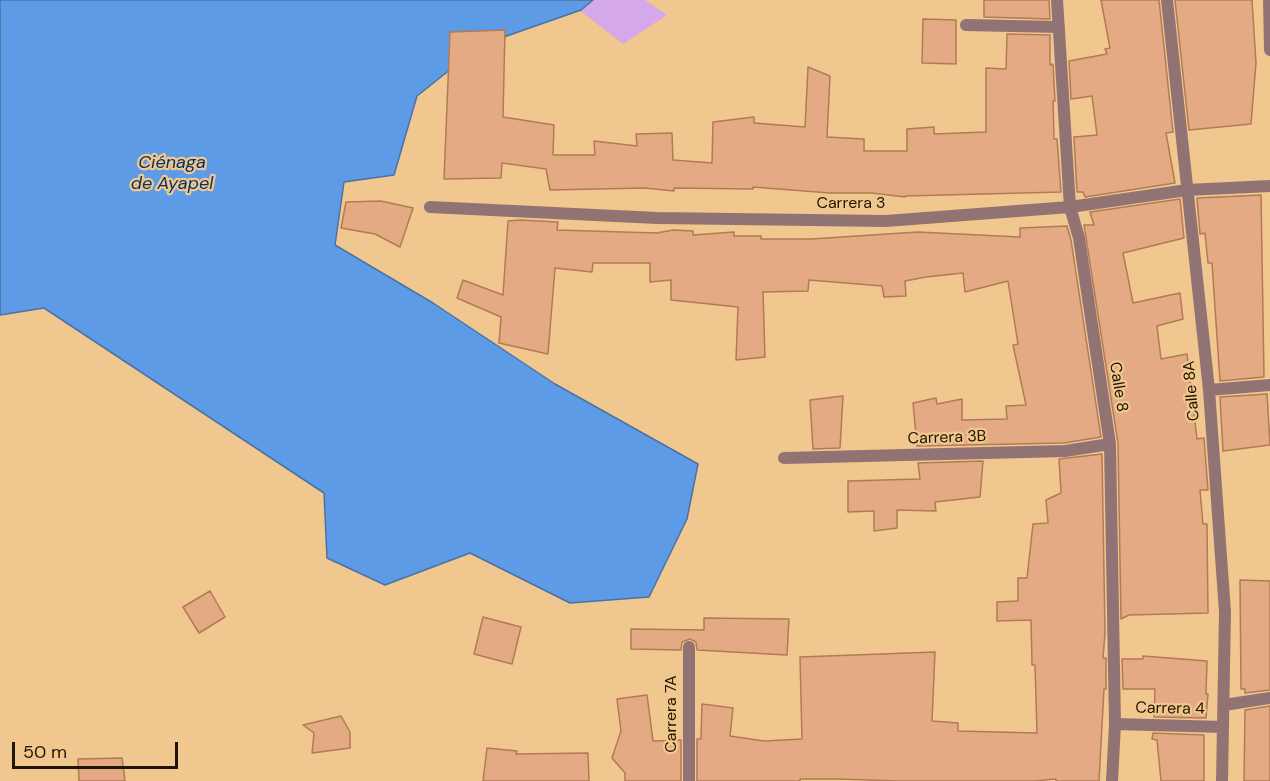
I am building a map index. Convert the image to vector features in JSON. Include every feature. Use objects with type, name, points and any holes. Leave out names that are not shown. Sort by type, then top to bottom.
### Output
[{"type":"street","name":"Calle 8","points":[[1057,0],[1070,207],[1079,238],[1110,444],[1115,724],[1112,781]]},
{"type":"street","name":"Calle 8A","points":[[1167,0],[1209,390],[1225,612],[1222,781]]},
{"type":"street","points":[[1269,0],[1270,50]]},
{"type":"street","points":[[966,25],[1059,27]]},
{"type":"street","name":"Carrera 3","points":[[430,207],[657,218],[886,221],[1070,207],[1187,190],[1270,186]]},
{"type":"street","points":[[1209,390],[1270,386]]},
{"type":"street","name":"Carrera 3B","points":[[784,458],[1065,451],[1110,444]]},
{"type":"street","name":"Carrera 7A","points":[[689,647],[689,781]]},
{"type":"street","name":"Carrera 4","points":[[1224,705],[1270,698]]},
{"type":"street","name":"Carrera 4","points":[[1115,724],[1223,727]]},
{"type":"shaded area","points":[[539,0],[645,0],[667,15],[623,44],[574,6]]},
{"type":"water","name":"Ciénaga de Ayapel","points":[[0,0],[593,0],[581,10],[481,45],[417,96],[394,175],[344,182],[335,245],[433,303],[555,384],[698,464],[687,519],[649,597],[570,603],[470,553],[385,585],[327,558],[324,493],[44,308],[0,315]]},
{"type":"building","points":[[984,0],[1049,0],[1050,19],[984,17]]},
{"type":"building","points":[[1101,0],[1159,0],[1173,132],[1166,133],[1175,183],[1085,197],[1083,192],[1077,192],[1074,137],[1097,135],[1092,96],[1071,99],[1069,61],[1107,54],[1105,49],[1110,48]]},
{"type":"building","points":[[1175,0],[1252,0],[1256,63],[1251,124],[1189,130]]},
{"type":"building","points":[[923,19],[956,20],[956,64],[922,63]]},
{"type":"building","points":[[505,30],[503,117],[554,125],[553,155],[595,155],[594,141],[637,146],[636,134],[672,133],[673,160],[712,163],[713,122],[754,117],[754,123],[805,127],[808,67],[830,76],[827,137],[864,139],[864,151],[907,151],[907,129],[934,127],[934,134],[986,132],[986,68],[1006,69],[1007,34],[1050,35],[1050,65],[1053,64],[1055,101],[1053,101],[1054,139],[1057,139],[1061,192],[905,197],[872,193],[830,193],[753,187],[753,189],[674,188],[674,191],[644,188],[550,190],[546,169],[502,163],[501,178],[444,179],[450,32]]},
{"type":"building","points":[[1261,195],[1264,377],[1220,381],[1212,263],[1208,263],[1205,233],[1200,234],[1197,198]]},
{"type":"building","points":[[1180,199],[1184,238],[1123,253],[1133,303],[1180,293],[1183,319],[1157,326],[1161,359],[1187,354],[1197,439],[1204,438],[1208,490],[1200,490],[1203,524],[1207,524],[1208,613],[1129,615],[1121,619],[1118,443],[1084,225],[1094,225],[1090,212]]},
{"type":"building","points":[[381,201],[413,208],[400,247],[375,234],[341,228],[346,202]]},
{"type":"building","points":[[508,221],[558,222],[557,230],[657,233],[673,230],[693,231],[693,235],[734,232],[734,236],[761,236],[761,239],[811,239],[918,232],[1020,237],[1020,228],[1067,226],[1101,437],[1064,443],[917,446],[913,403],[936,398],[937,404],[962,399],[962,420],[1007,419],[1006,406],[1026,405],[1013,345],[1018,344],[1008,281],[965,292],[963,273],[905,281],[906,296],[884,297],[882,286],[809,280],[808,291],[763,292],[765,357],[736,360],[738,307],[671,300],[671,280],[650,282],[650,263],[593,263],[592,272],[555,268],[548,354],[499,343],[501,317],[457,298],[463,280],[503,295]]},
{"type":"building","points":[[1267,394],[1270,445],[1223,451],[1220,397]]},
{"type":"building","points":[[843,396],[840,448],[813,449],[810,400]]},
{"type":"building","points":[[1102,454],[1105,633],[1103,658],[1106,658],[1106,689],[1104,689],[1099,781],[800,779],[800,781],[697,781],[697,739],[701,739],[702,704],[733,708],[730,736],[764,741],[802,739],[800,657],[935,652],[932,721],[958,723],[958,731],[1037,733],[1031,620],[997,621],[997,602],[1018,601],[1018,578],[1027,578],[1033,524],[1048,523],[1046,500],[1061,493],[1059,459]]},
{"type":"building","points":[[983,461],[980,497],[935,502],[936,511],[897,510],[897,528],[874,531],[874,511],[848,512],[848,481],[920,479],[918,463]]},
{"type":"building","points":[[1240,580],[1270,581],[1270,690],[1245,693],[1245,689],[1241,689]]},
{"type":"building","points":[[210,591],[225,617],[199,633],[183,607]]},
{"type":"building","points":[[483,617],[521,627],[512,664],[474,654]]},
{"type":"building","points":[[704,618],[789,619],[787,655],[697,650],[696,642],[690,639],[682,642],[681,650],[631,649],[631,629],[704,630]]},
{"type":"building","points":[[1143,656],[1207,661],[1206,718],[1154,717],[1155,689],[1123,689],[1122,659],[1143,659]]},
{"type":"building","points":[[647,695],[653,741],[681,740],[681,781],[625,781],[625,773],[612,758],[621,731],[617,699]]},
{"type":"building","points":[[1270,706],[1270,781],[1244,781],[1245,710]]},
{"type":"building","points":[[341,716],[350,732],[350,748],[312,753],[314,733],[303,725]]},
{"type":"building","points":[[1153,733],[1204,735],[1204,781],[1161,781],[1157,740],[1152,739]]},
{"type":"building","points":[[487,748],[517,751],[516,754],[588,753],[589,781],[483,781]]},
{"type":"building","points":[[122,758],[125,781],[79,781],[78,759]]}]
